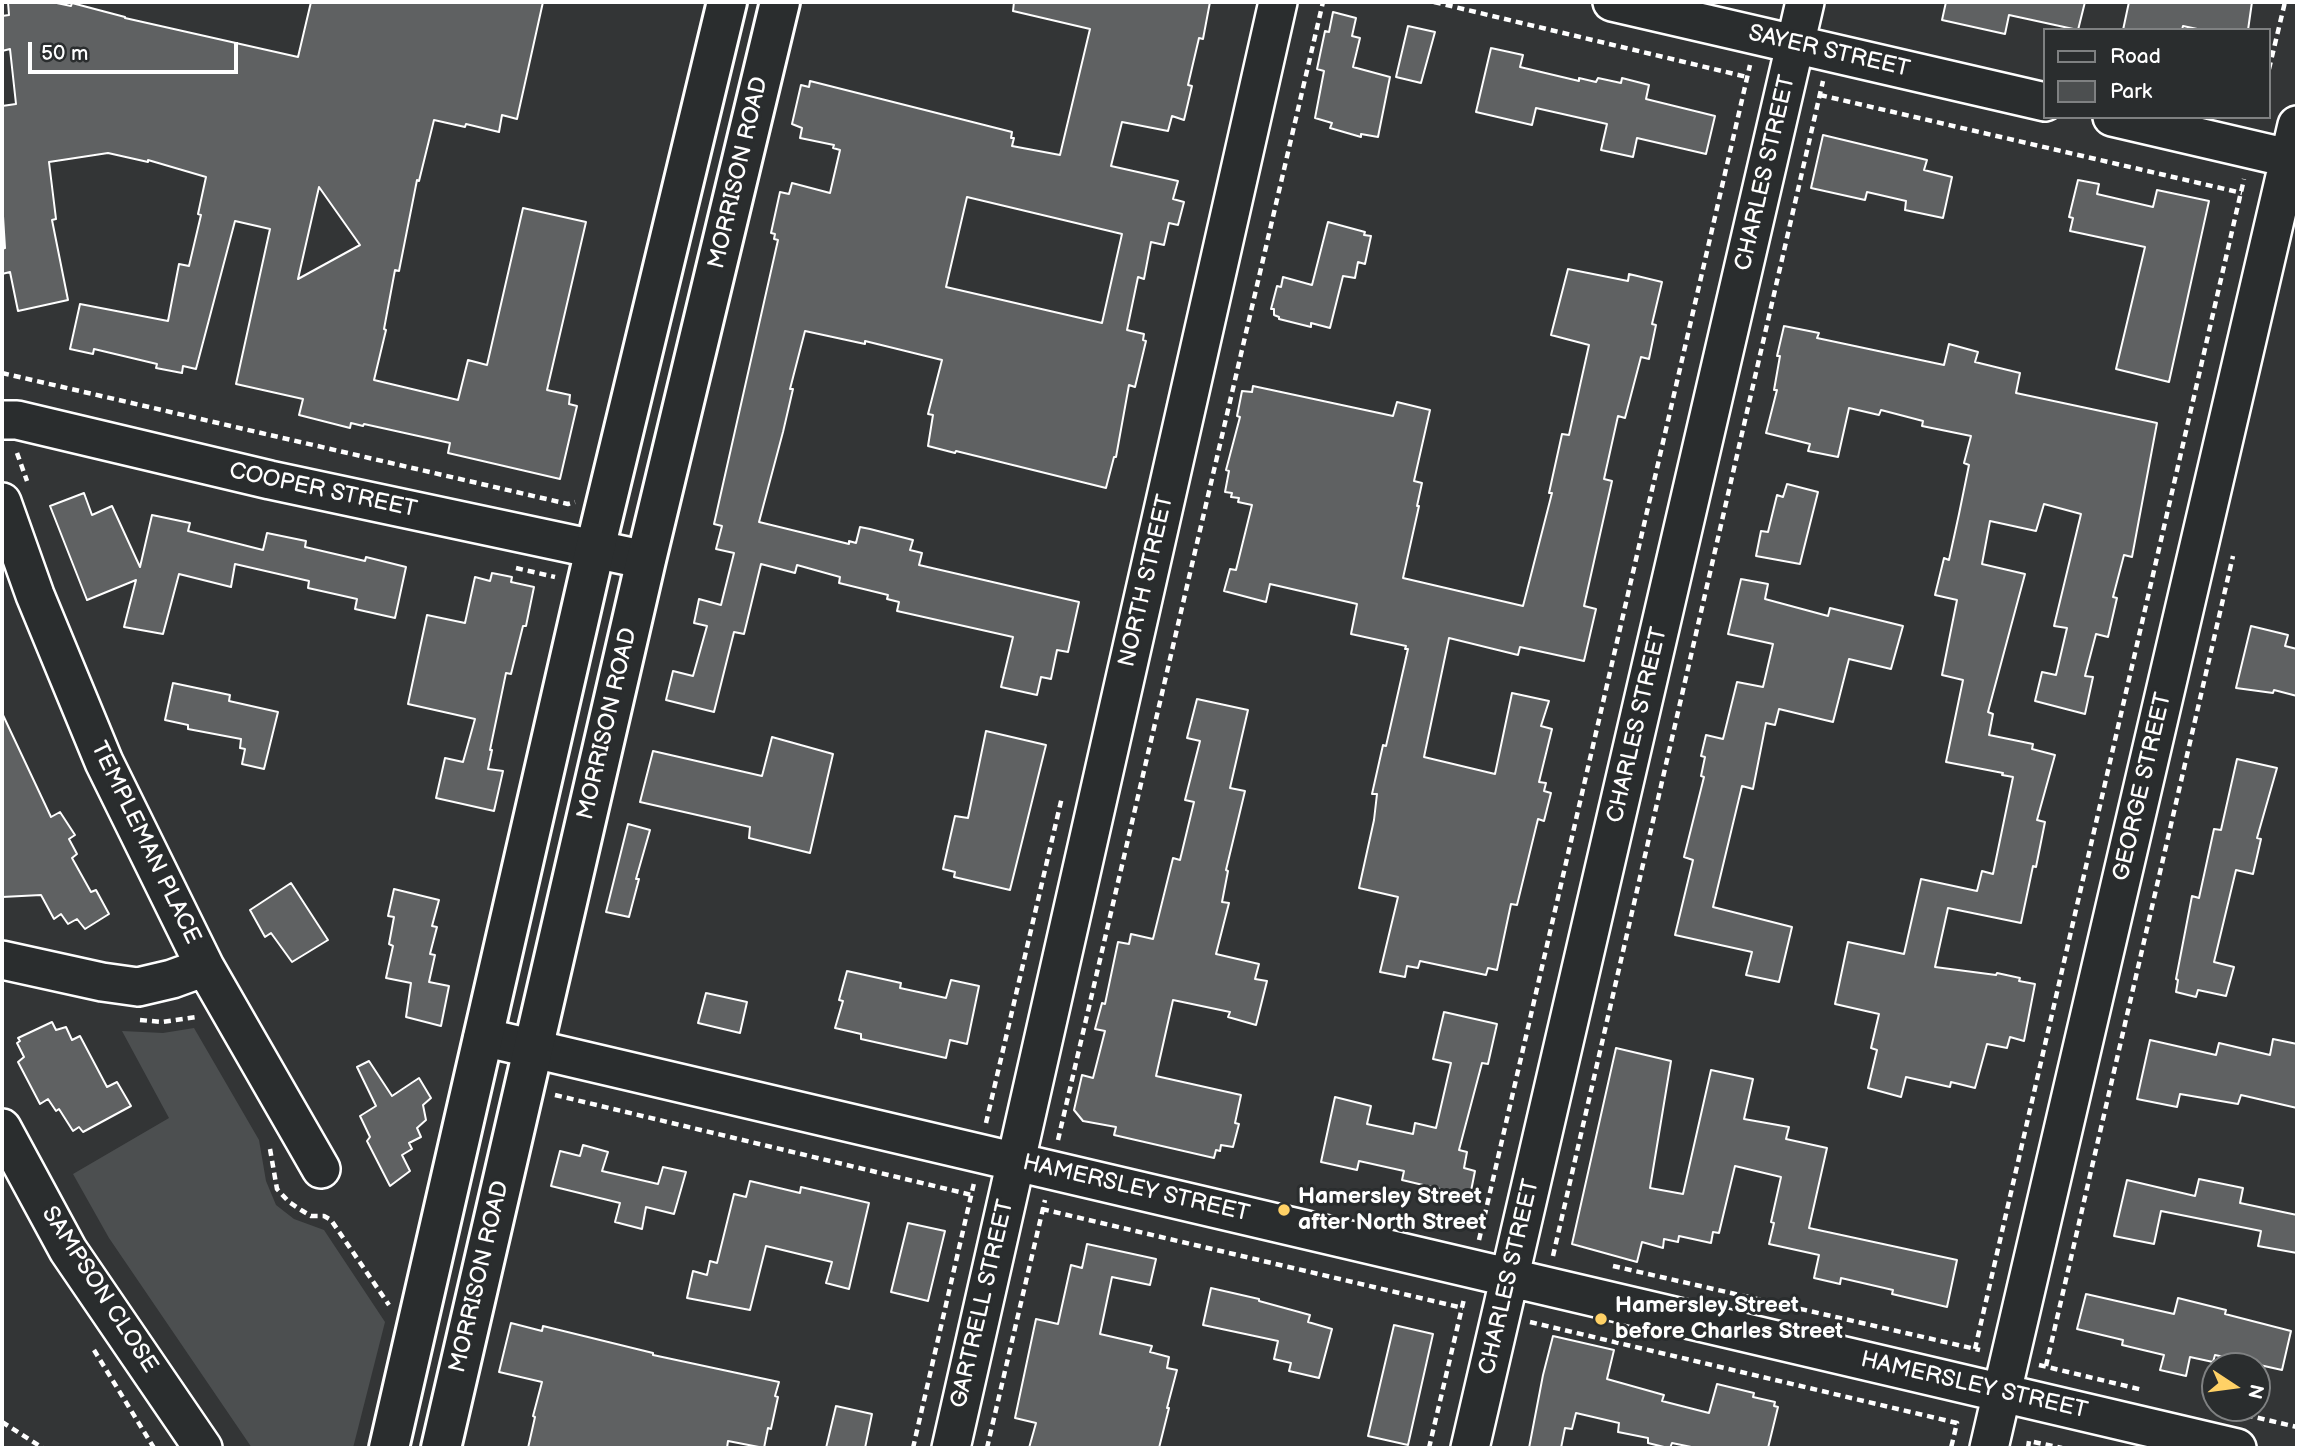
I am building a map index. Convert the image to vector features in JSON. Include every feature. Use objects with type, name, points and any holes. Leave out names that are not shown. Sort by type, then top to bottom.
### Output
[{"type":"main road","points":[[389,1448],[595,549],[727,2]]},
{"type":"main road","name":"MORRISON ROAD","points":[[441,1448],[646,560],[780,2]]},
{"type":"street","name":"NORTH STREET","points":[[1016,1160],[1278,2]]},
{"type":"street","name":"SAYER STREET","points":[[1612,2],[2044,102]]},
{"type":"street","name":"CHARLES STREET","points":[[1470,1448],[1502,1315],[1532,1265],[1813,48],[1805,2]]},
{"type":"street","points":[[2121,119],[2250,149],[2295,148]]},
{"type":"street","name":"GEORGE STREET","points":[[1989,1448],[2279,201],[2295,148]]},
{"type":"street","name":"COOPER STREET","points":[[2,420],[17,420],[256,477],[646,560]]},
{"type":"street","name":"TEMPLEMAN PLACE","points":[[2,502],[35,595],[104,762],[205,967],[321,1169]]},
{"type":"street","points":[[2,960],[102,982],[138,986],[172,979],[205,967]]},
{"type":"street","name":"HAMERSLEY STREET","points":[[484,1037],[1471,1268],[1532,1265],[2002,1393],[2241,1431]]},
{"type":"street","name":"SAMPSON CLOSE","points":[[2,1128],[68,1250],[203,1448]]},
{"type":"street","name":"GARTRELL STREET","points":[[951,1448],[1016,1160]]},
{"type":"path","points":[[987,1448],[1323,2]]},
{"type":"path","points":[[1434,2],[2279,201]]},
{"type":"path","points":[[2271,61],[2285,2]]},
{"type":"path","points":[[1429,1448],[1757,35]]},
{"type":"path","points":[[1532,1265],[1813,48]]},
{"type":"path","points":[[1975,1349],[2250,149]]},
{"type":"path","points":[[2,373],[568,504],[582,499]]},
{"type":"path","points":[[17,454],[31,457]]},
{"type":"path","points":[[2046,1366],[2234,549]]},
{"type":"path","points":[[507,566],[558,578],[564,583]]},
{"type":"path","points":[[551,1094],[971,1195],[1044,1209],[1957,1423],[1951,1448]]},
{"type":"path","points":[[913,1448],[981,1152]]},
{"type":"path","points":[[1609,1265],[2150,1392]]},
{"type":"path","points":[[2,1422],[43,1448]]},
{"type":"path","points":[[2241,1431],[2297,1427]]},
{"type":"path","points":[[2028,1448],[2029,1441],[2062,1448]]},
{"type":"green space","points":[[194,1028],[259,1140],[266,1181],[276,1205],[294,1219],[324,1230],[385,1322],[353,1448],[252,1448],[109,1238],[73,1174],[169,1118],[122,1031],[163,1033]]},
{"type":"building","points":[[8,2],[52,2],[71,6],[72,3],[125,18],[298,57],[311,2],[543,2],[517,119],[502,115],[499,132],[434,120],[419,181],[417,180],[399,271],[395,270],[384,329],[386,330],[374,380],[458,400],[468,360],[487,365],[523,208],[586,222],[547,390],[570,395],[569,404],[577,406],[560,479],[448,453],[450,443],[364,424],[351,423],[350,428],[299,415],[303,399],[236,384],[270,229],[235,221],[196,369],[183,366],[182,373],[156,368],[157,364],[94,349],[93,354],[70,349],[80,304],[168,321],[179,264],[189,266],[201,215],[198,214],[206,177],[148,160],[108,153],[49,162],[56,219],[52,220],[68,300],[18,311],[10,272],[2,274],[2,249],[5,248],[2,106],[16,104],[10,49],[2,51],[2,16],[9,15]],"holes":[[[319,187],[360,245],[298,279]]]},
{"type":"building","points":[[1014,2],[1210,2],[1203,39],[1199,38],[1188,85],[1192,86],[1184,120],[1172,116],[1168,131],[1122,122],[1111,166],[1178,181],[1173,199],[1184,202],[1178,225],[1169,223],[1164,245],[1151,242],[1144,279],[1138,277],[1127,330],[1144,334],[1143,340],[1146,341],[1135,387],[1129,385],[1116,457],[1106,488],[928,446],[933,415],[928,414],[942,360],[865,341],[865,344],[805,331],[790,389],[793,389],[783,432],[759,522],[849,544],[849,541],[856,543],[860,527],[870,529],[913,540],[910,550],[922,553],[919,565],[1079,602],[1068,652],[1057,650],[1051,679],[1041,677],[1037,695],[1001,687],[1013,637],[897,611],[899,602],[887,599],[888,595],[839,583],[840,577],[797,565],[795,573],[761,564],[744,634],[734,632],[714,712],[666,700],[673,671],[693,676],[707,626],[694,623],[699,599],[721,605],[734,553],[716,549],[722,526],[714,524],[778,240],[774,239],[775,234],[771,233],[780,192],[789,194],[792,183],[830,193],[840,150],[833,148],[834,145],[800,138],[802,128],[792,124],[801,85],[809,87],[810,81],[1012,132],[1012,146],[1060,155],[1090,29],[1013,11]],"holes":[[[967,197],[1122,234],[1102,323],[946,287]]]},
{"type":"building","points":[[1946,2],[2085,2],[2078,28],[2009,15],[2005,34],[1942,20]]},
{"type":"building","points":[[2129,2],[2252,2],[2248,28],[2123,28]]},
{"type":"building","points":[[1333,12],[1356,18],[1352,36],[1360,38],[1353,67],[1390,77],[1378,137],[1361,134],[1361,137],[1330,128],[1332,123],[1315,118],[1324,71],[1317,69],[1325,31],[1329,32]]},
{"type":"building","points":[[1408,26],[1435,32],[1421,83],[1396,77]]},
{"type":"building","points":[[1491,48],[1523,55],[1520,67],[1579,81],[1579,78],[1596,82],[1598,78],[1621,83],[1622,78],[1649,85],[1646,99],[1715,116],[1706,154],[1637,138],[1633,157],[1601,150],[1607,124],[1536,108],[1532,125],[1476,112]]},
{"type":"building","points":[[1823,135],[1927,160],[1924,170],[1952,177],[1943,218],[1905,210],[1906,201],[1867,192],[1865,200],[1811,188]]},
{"type":"building","points":[[2078,180],[2099,184],[2097,194],[2153,207],[2157,190],[2209,201],[2169,382],[2116,369],[2145,247],[2070,231],[2073,218],[2069,217]]},
{"type":"building","points":[[1328,222],[1371,236],[1365,264],[1358,262],[1355,278],[1343,276],[1330,328],[1311,323],[1311,327],[1279,319],[1274,315],[1274,309],[1271,309],[1277,286],[1281,287],[1283,277],[1312,285]]},
{"type":"building","points":[[1568,269],[1628,281],[1629,274],[1662,282],[1652,324],[1656,325],[1649,359],[1641,357],[1625,418],[1618,416],[1604,479],[1612,481],[1584,606],[1596,609],[1584,661],[1520,647],[1518,655],[1449,638],[1424,757],[1495,774],[1512,693],[1549,701],[1541,726],[1552,729],[1539,782],[1546,783],[1544,791],[1551,793],[1544,821],[1538,819],[1517,905],[1511,904],[1497,970],[1488,968],[1486,975],[1420,961],[1418,968],[1407,966],[1405,977],[1380,972],[1398,897],[1359,888],[1374,820],[1377,794],[1372,794],[1408,649],[1405,649],[1406,646],[1351,634],[1357,604],[1270,584],[1266,602],[1224,591],[1230,569],[1236,570],[1252,505],[1238,502],[1239,498],[1231,497],[1232,493],[1225,492],[1229,471],[1226,470],[1240,417],[1237,416],[1242,391],[1252,392],[1253,386],[1393,416],[1397,402],[1430,410],[1414,481],[1422,483],[1403,578],[1523,606],[1552,493],[1549,493],[1562,434],[1569,435],[1589,345],[1551,335]]},
{"type":"building","points":[[1784,326],[1819,333],[1817,338],[1944,365],[1949,344],[1978,352],[1975,362],[2020,373],[2016,393],[2157,423],[2132,557],[2124,555],[2113,597],[2117,598],[2108,637],[2096,634],[2085,676],[2093,677],[2085,714],[2035,701],[2042,672],[2056,675],[2067,628],[2054,626],[2081,514],[2044,504],[2036,531],[1990,521],[1982,564],[2025,574],[1988,712],[1993,714],[1989,735],[2033,744],[2032,749],[2055,755],[2037,820],[2045,822],[2021,923],[1948,908],[1935,967],[1997,973],[2035,984],[2024,1041],[2010,1037],[2007,1048],[1987,1044],[1975,1088],[1951,1082],[1950,1087],[1906,1077],[1901,1097],[1868,1088],[1877,1050],[1871,1048],[1879,1014],[1835,1004],[1848,942],[1904,954],[1921,879],[1977,891],[1982,871],[1993,874],[2013,777],[1946,762],[1963,680],[1942,675],[1957,600],[1935,595],[1944,558],[1949,560],[1969,465],[1964,463],[1971,436],[1922,426],[1923,421],[1881,410],[1879,415],[1849,408],[1838,457],[1808,451],[1810,444],[1766,433],[1777,390],[1774,390],[1780,356],[1777,356]]},
{"type":"building","points":[[1787,484],[1818,492],[1800,564],[1756,556],[1761,531],[1768,532],[1777,495],[1783,497]]},
{"type":"building","points":[[84,493],[92,515],[112,506],[140,567],[152,515],[190,523],[188,531],[263,550],[267,533],[306,541],[305,547],[406,567],[395,618],[355,609],[357,599],[308,588],[309,581],[235,564],[231,587],[179,574],[163,634],[124,627],[136,580],[87,600],[50,506]]},
{"type":"building","points":[[492,573],[512,577],[511,582],[534,587],[526,626],[523,626],[511,674],[506,673],[490,750],[488,769],[503,771],[494,811],[436,798],[445,758],[463,762],[475,719],[408,704],[427,615],[465,623],[475,577],[490,581]]},
{"type":"building","points":[[1741,579],[1768,584],[1765,599],[1828,616],[1830,608],[1903,626],[1891,669],[1849,659],[1833,722],[1779,709],[1775,725],[1766,723],[1753,789],[1742,786],[1713,907],[1792,927],[1779,982],[1746,975],[1752,952],[1675,935],[1693,860],[1684,857],[1704,777],[1701,776],[1705,757],[1701,756],[1706,735],[1723,739],[1737,682],[1763,687],[1773,644],[1728,634]]},
{"type":"building","points":[[2251,626],[2288,635],[2285,646],[2297,649],[2297,696],[2274,690],[2273,693],[2236,688]]},
{"type":"building","points":[[173,683],[230,695],[229,701],[278,712],[264,769],[242,764],[245,749],[240,748],[241,739],[188,729],[188,725],[165,720]]},
{"type":"building","points":[[1197,699],[1248,710],[1230,788],[1245,791],[1226,870],[1228,871],[1222,902],[1229,903],[1216,954],[1259,964],[1255,979],[1267,981],[1256,1025],[1228,1017],[1230,1012],[1173,1000],[1156,1076],[1241,1095],[1235,1123],[1239,1124],[1233,1147],[1221,1145],[1214,1158],[1114,1135],[1116,1127],[1083,1121],[1074,1110],[1082,1075],[1093,1078],[1105,1031],[1095,1029],[1102,1003],[1105,1004],[1118,942],[1129,944],[1131,934],[1153,939],[1173,858],[1180,860],[1194,802],[1185,800],[1200,741],[1187,738]]},
{"type":"building","points":[[2,713],[51,817],[60,812],[75,835],[69,839],[77,854],[72,858],[91,892],[96,890],[109,914],[85,929],[77,919],[68,924],[61,914],[54,919],[41,895],[2,897]]},
{"type":"building","points":[[986,731],[1046,745],[1010,890],[954,877],[955,872],[943,869],[955,816],[968,818]]},
{"type":"building","points":[[772,737],[833,754],[810,853],[749,838],[750,827],[640,802],[653,751],[762,776]]},
{"type":"building","points":[[2237,759],[2277,768],[2257,838],[2261,839],[2253,874],[2236,870],[2214,962],[2234,967],[2226,996],[2198,990],[2196,997],[2176,992],[2176,979],[2192,896],[2199,898],[2214,829],[2221,830]]},
{"type":"building","points":[[628,824],[650,830],[636,879],[639,879],[629,917],[606,912]]},
{"type":"building","points":[[291,883],[328,940],[292,962],[271,933],[265,937],[250,910]]},
{"type":"building","points":[[394,889],[439,900],[432,926],[437,927],[430,954],[435,955],[429,982],[449,986],[441,1026],[406,1017],[411,983],[386,978],[393,946],[389,944],[394,917],[388,916]]},
{"type":"building","points":[[847,971],[901,983],[900,988],[946,998],[951,980],[979,986],[967,1044],[950,1040],[946,1058],[861,1039],[861,1034],[835,1028],[843,1001],[839,1000]]},
{"type":"building","points":[[706,993],[747,1002],[740,1033],[698,1023]]},
{"type":"building","points":[[1444,1012],[1497,1024],[1488,1064],[1482,1063],[1459,1150],[1467,1152],[1464,1168],[1475,1171],[1469,1201],[1439,1194],[1440,1189],[1402,1180],[1404,1171],[1359,1161],[1357,1170],[1321,1162],[1335,1097],[1371,1106],[1367,1124],[1413,1134],[1415,1123],[1436,1128],[1451,1063],[1433,1059]]},
{"type":"building","points":[[52,1022],[56,1030],[66,1027],[72,1040],[80,1036],[107,1087],[117,1082],[131,1106],[83,1132],[79,1127],[73,1131],[59,1109],[56,1111],[48,1099],[40,1104],[18,1062],[24,1057],[17,1043],[20,1041],[18,1038]]},
{"type":"building","points":[[2273,1039],[2297,1044],[2297,1108],[2241,1095],[2238,1104],[2180,1094],[2177,1107],[2137,1099],[2150,1040],[2216,1055],[2219,1043],[2270,1055]]},
{"type":"building","points":[[1616,1048],[1671,1061],[1650,1188],[1683,1194],[1711,1070],[1753,1079],[1744,1119],[1789,1127],[1786,1139],[1827,1148],[1809,1228],[1957,1260],[1947,1307],[1892,1294],[1893,1290],[1841,1278],[1840,1284],[1814,1278],[1819,1255],[1769,1244],[1781,1177],[1735,1166],[1719,1233],[1713,1232],[1711,1243],[1679,1236],[1678,1242],[1664,1239],[1663,1248],[1642,1242],[1637,1262],[1572,1244]]},
{"type":"building","points":[[369,1061],[392,1096],[419,1078],[431,1098],[423,1105],[426,1120],[417,1128],[421,1137],[409,1143],[412,1149],[402,1155],[410,1171],[390,1186],[367,1141],[370,1137],[360,1116],[376,1106],[357,1067]]},
{"type":"building","points":[[583,1145],[608,1152],[602,1171],[658,1184],[663,1167],[686,1172],[674,1214],[646,1207],[642,1229],[615,1222],[620,1203],[551,1186],[560,1151],[580,1156]]},
{"type":"building","points":[[2199,1179],[2243,1188],[2240,1203],[2297,1215],[2297,1253],[2258,1246],[2261,1231],[2161,1211],[2154,1244],[2114,1236],[2127,1180],[2195,1196]]},
{"type":"building","points":[[750,1181],[800,1193],[801,1187],[869,1203],[849,1289],[826,1283],[832,1262],[766,1246],[750,1310],[687,1298],[693,1271],[707,1275],[710,1261],[717,1263],[734,1194],[746,1197]]},
{"type":"building","points":[[908,1223],[945,1231],[928,1301],[891,1292]]},
{"type":"building","points":[[1087,1244],[1156,1259],[1150,1285],[1112,1277],[1100,1334],[1152,1346],[1150,1352],[1169,1357],[1167,1368],[1177,1370],[1159,1448],[1029,1448],[1036,1423],[1015,1418],[1036,1319],[1058,1324],[1071,1265],[1082,1268]]},
{"type":"building","points":[[1211,1288],[1310,1315],[1308,1322],[1332,1329],[1319,1378],[1289,1371],[1291,1363],[1274,1359],[1278,1341],[1203,1325]]},
{"type":"building","points":[[2086,1294],[2174,1314],[2178,1298],[2226,1310],[2225,1314],[2291,1331],[2282,1370],[2271,1368],[2271,1352],[2201,1352],[2201,1359],[2190,1357],[2186,1376],[2160,1370],[2164,1355],[2122,1345],[2123,1340],[2077,1329]]},
{"type":"building","points":[[511,1323],[542,1331],[543,1326],[653,1355],[779,1382],[771,1429],[768,1428],[764,1448],[728,1441],[727,1448],[528,1448],[542,1382],[499,1372]]},
{"type":"building","points":[[1394,1325],[1433,1334],[1408,1445],[1368,1436]]},
{"type":"building","points":[[1553,1336],[1614,1350],[1607,1379],[1664,1395],[1662,1401],[1709,1413],[1717,1384],[1754,1393],[1753,1397],[1775,1402],[1774,1406],[1778,1407],[1768,1448],[1696,1448],[1672,1443],[1668,1448],[1648,1443],[1648,1438],[1618,1432],[1619,1423],[1576,1413],[1572,1429],[1565,1428],[1561,1448],[1529,1448]]},
{"type":"building","points":[[836,1406],[872,1414],[865,1448],[826,1448]]},
{"type":"place","name":"Hamersley Street after North Street","points":[[1284,1210]]},
{"type":"place","name":"Hamersley Street before Charles Street","points":[[1601,1319]]}]
